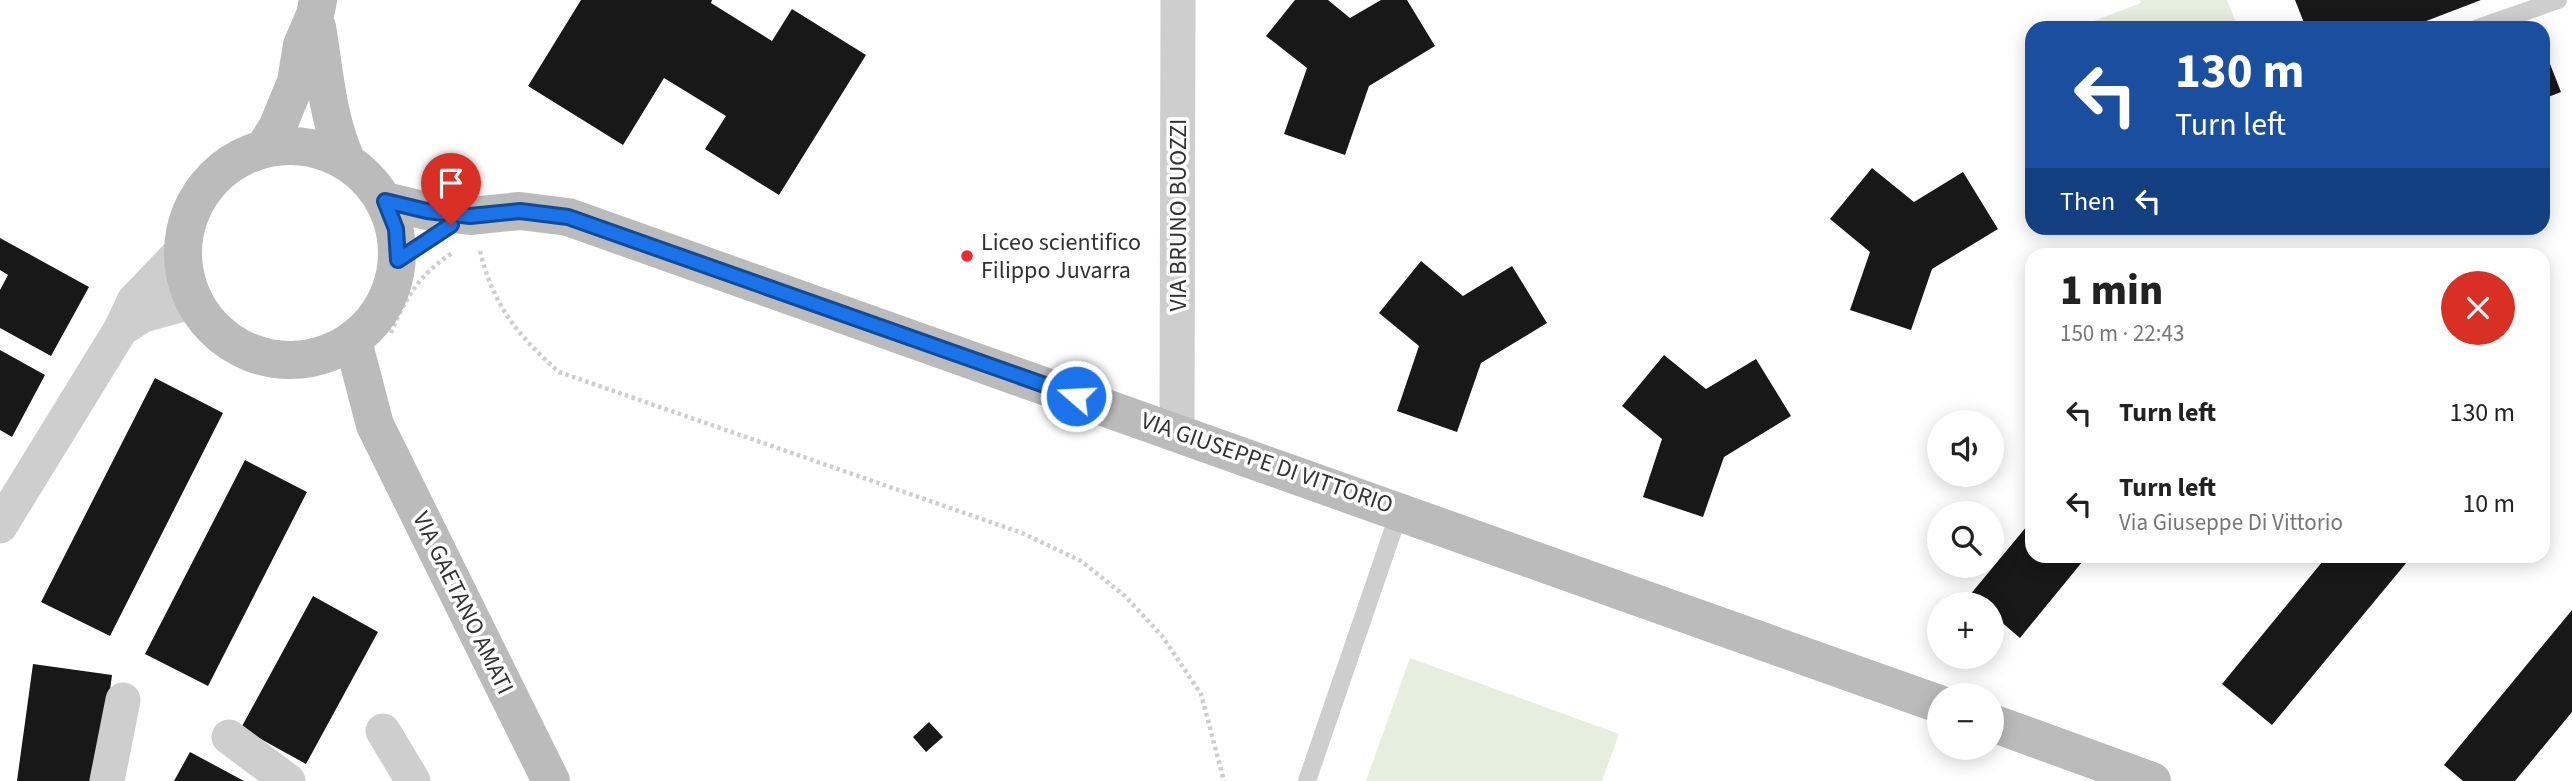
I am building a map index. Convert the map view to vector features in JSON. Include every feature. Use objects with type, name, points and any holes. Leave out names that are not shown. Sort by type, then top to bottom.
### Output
[{"type":"street","name":"VIA BRUNO BUOZZI","points":[[1177,430],[1178,0]]},
{"type":"street","points":[[265,147],[277,128],[296,82],[302,45],[317,7]]},
{"type":"street","points":[[317,7],[326,99],[335,136],[347,162]]},
{"type":"street","points":[[300,145],[334,153],[347,162],[363,173],[385,201],[396,229],[398,260],[394,283],[385,305],[371,325],[353,341],[332,352],[308,359],[274,359],[242,349],[214,329],[194,301],[185,277],[182,251],[186,223],[197,197],[215,175],[238,158],[265,147],[300,145]]},
{"type":"street","name":"VIA GIUSEPPE DI VITTORIO","points":[[385,201],[427,211],[470,216],[520,211],[568,217],[825,310],[1177,430],[1927,700]]},
{"type":"street","name":"VIA GIUSEPPE DI VITTORIO","points":[[398,260],[432,235],[470,216]]},
{"type":"street","points":[[0,526],[121,329],[134,301],[182,251]]},
{"type":"street","points":[[121,329],[143,315],[194,301]]},
{"type":"street","name":"VIA GAETANO AMATI","points":[[353,341],[375,425],[551,781]]},
{"type":"street","name":"VIA GAETANO AMATI","points":[[308,359],[343,390],[375,425]]},
{"type":"street","points":[[107,781],[123,700]]},
{"type":"street","points":[[2004,727],[2152,781]]},
{"type":"street","points":[[383,731],[413,781]]},
{"type":"street","points":[[229,737],[288,781]]},
{"type":"lane","points":[[2498,21],[2558,0]]},
{"type":"lane","points":[[1307,781],[1401,510]]},
{"type":"path","points":[[470,216],[486,276],[504,314],[533,349],[559,372],[1022,533],[1081,561],[1125,596],[1162,636],[1201,694],[1224,781]]},
{"type":"green space","points":[[2140,0],[2227,0],[2235,21],[2094,21],[2141,3]]},
{"type":"green space","points":[[1410,658],[1619,734],[1602,781],[1366,781]]},
{"type":"building","points":[[581,0],[712,0],[711,3],[772,41],[792,9],[866,55],[779,195],[705,149],[726,116],[664,78],[623,145],[528,86]]},
{"type":"building","points":[[1295,0],[1328,0],[1350,18],[1381,0],[1407,0],[1435,46],[1369,86],[1345,155],[1284,134],[1307,68],[1266,36]]},
{"type":"building","points":[[2295,0],[2481,0],[2426,21],[2303,21]]},
{"type":"building","points":[[2550,64],[2561,92],[2550,96]]},
{"type":"building","points":[[1872,168],[1914,202],[1963,172],[1998,229],[1932,269],[1911,330],[1850,310],[1870,252],[1830,219]]},
{"type":"building","points":[[0,238],[89,287],[51,356],[0,328],[0,290],[8,275],[0,270]]},
{"type":"building","points":[[1421,261],[1463,296],[1512,266],[1547,323],[1481,363],[1457,432],[1397,411],[1419,346],[1379,313]]},
{"type":"building","points":[[0,350],[45,375],[12,437],[0,430]]},
{"type":"building","points":[[1664,355],[1706,389],[1756,359],[1791,416],[1724,457],[1703,517],[1643,497],[1662,439],[1622,406]]},
{"type":"building","points":[[155,378],[223,413],[110,636],[41,602]]},
{"type":"building","points":[[245,460],[307,492],[208,686],[145,654]]},
{"type":"building","points":[[2025,528],[2025,563],[2081,563],[2020,638],[2004,624],[2004,592],[1972,592],[1984,578],[2004,578],[2004,554]]},
{"type":"building","points":[[2321,563],[2406,563],[2272,725],[2222,684]]},
{"type":"building","points":[[313,596],[378,632],[306,764],[241,728]]},
{"type":"building","points":[[2572,610],[2572,712],[2515,781],[2463,781],[2444,765]]},
{"type":"building","points":[[33,664],[112,675],[98,781],[17,781]]},
{"type":"building","points":[[929,722],[943,737],[926,752],[913,737]]},
{"type":"building","points":[[190,752],[244,781],[174,781]]},
{"type":"place","name":"Liceo scientifico Filippo Juvarra","points":[[967,256]]},
{"type":"route","points":[[451,225],[432,235],[398,260],[396,229],[385,201],[427,211],[470,216],[520,211],[568,217],[825,310],[1076,396]]}]
